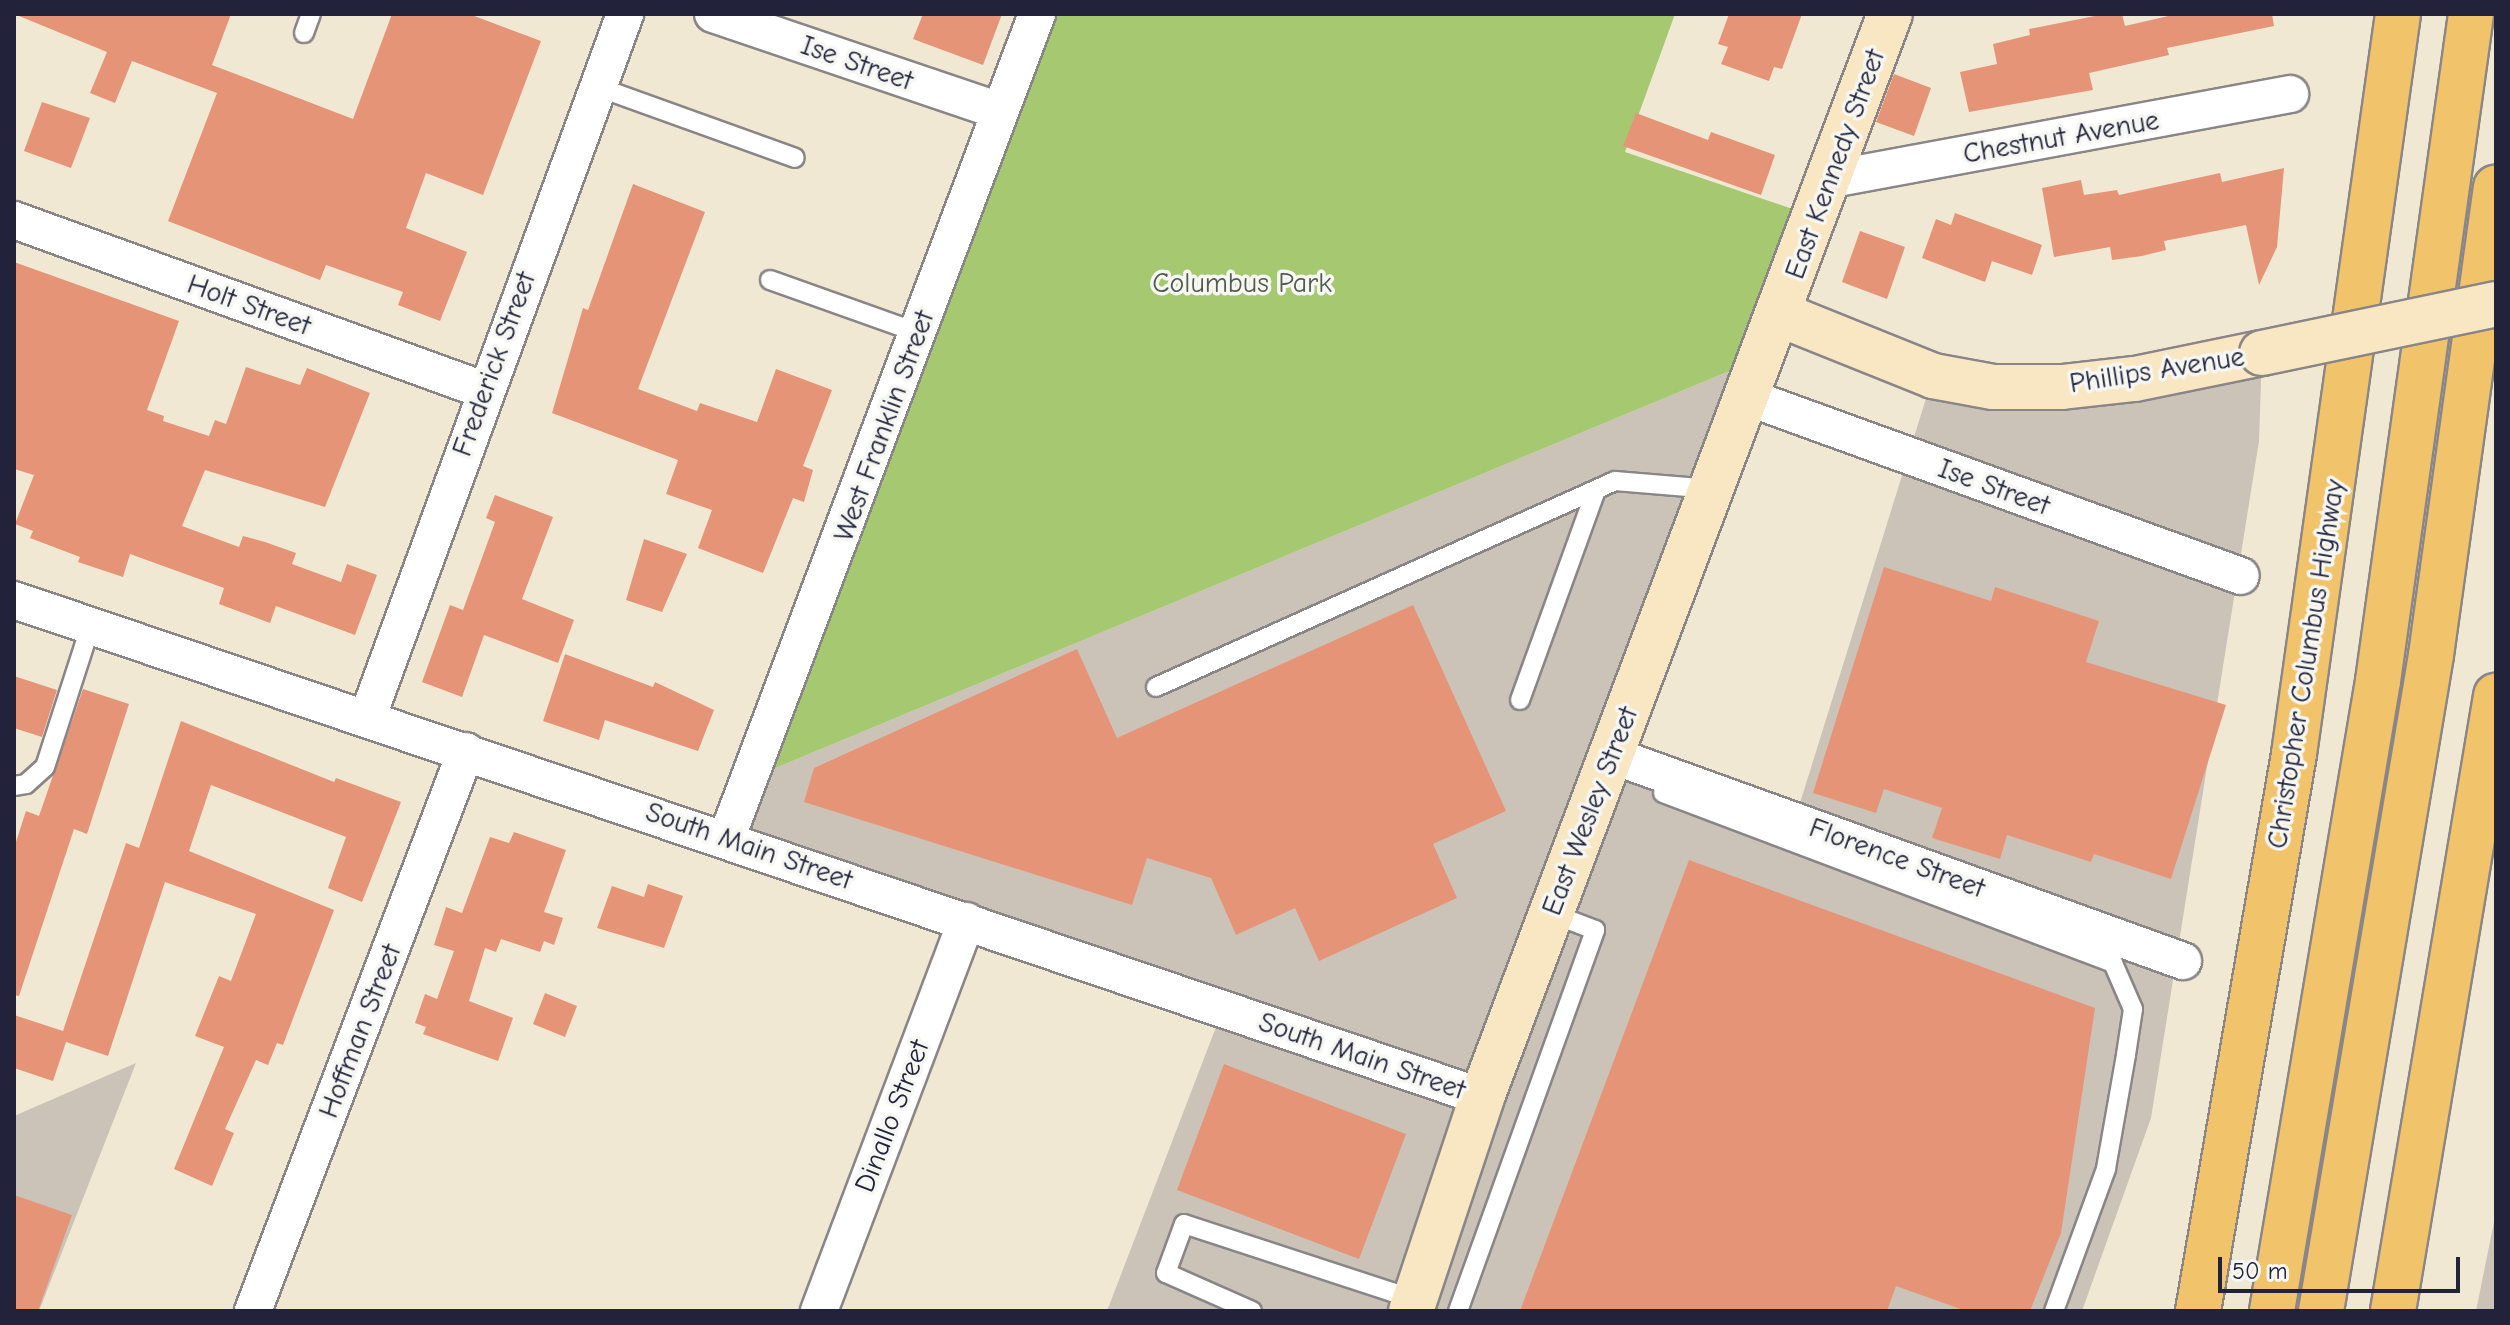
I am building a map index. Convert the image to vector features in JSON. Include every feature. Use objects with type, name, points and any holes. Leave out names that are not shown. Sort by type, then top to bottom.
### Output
[{"type":"highway","points":[[2367,14],[2377,182]]},
{"type":"highway","name":"Christopher Columbus Highway","points":[[2198,1311],[2294,754],[2377,182],[2398,14]]},
{"type":"highway","points":[[2272,1311],[2387,623],[2471,14]]},
{"type":"highway","points":[[2321,1311],[2429,670],[2496,187]]},
{"type":"highway","points":[[2393,1311],[2496,696]]},
{"type":"street","name":"Frederick Street","points":[[368,716],[484,390],[625,14]]},
{"type":"street","name":"Ise Street","points":[[713,14],[1000,111]]},
{"type":"street","name":"West Franklin Street","points":[[727,837],[1037,14]]},
{"type":"street","name":"East Kennedy Street","points":[[1779,314],[1832,179],[1890,14]]},
{"type":"street","name":"Chestnut Avenue","points":[[1832,179],[2290,94]]},
{"type":"street","name":"Holt Street","points":[[14,220],[484,390]]},
{"type":"street","name":"Phillips Avenue","points":[[1779,314],[1933,376],[1993,387],[2062,387],[2135,379],[2496,304]]},
{"type":"street","name":"East Wesley Street","points":[[1412,1305],[1482,1097],[1779,314]]},
{"type":"street","name":"Ise Street","points":[[1747,397],[2241,576]]},
{"type":"street","name":"South Main Street","points":[[14,600],[727,837],[1482,1097]]},
{"type":"street","name":"Hoffman Street","points":[[253,1311],[466,751]]},
{"type":"street","name":"Florence Street","points":[[1608,763],[2183,961]]},
{"type":"street","name":"Dinallo Street","points":[[819,1311],[966,921]]},
{"type":"lane","points":[[304,33],[311,14]]},
{"type":"lane","points":[[598,87],[795,158]]},
{"type":"lane","points":[[770,280],[919,333]]},
{"type":"lane","points":[[1156,687],[1615,481],[1712,489]]},
{"type":"lane","points":[[1520,700],[1596,490]]},
{"type":"lane","points":[[14,786],[26,784],[45,767],[91,625]]},
{"type":"lane","points":[[1608,763],[2113,963],[2133,1009],[2124,1069],[2106,1169],[2054,1311]]},
{"type":"lane","points":[[1458,1311],[1595,930],[1551,913]]},
{"type":"lane","points":[[1252,1311],[1166,1273],[1184,1224],[1412,1305]]},
{"type":"shaded area","points":[[2262,353],[2259,441],[2151,1118],[2082,1311],[1107,1311],[1226,1001],[746,836],[773,769],[1756,360],[1614,752],[1795,819],[1933,376]]},
{"type":"shaded area","points":[[136,1063],[39,1311],[14,1311],[14,1116]]},
{"type":"shaded area","points":[[2496,1212],[2496,1311],[2476,1311]]},
{"type":"green space","name":"Columbus Park","points":[[1054,14],[1675,14],[1625,152],[1810,215],[1756,360],[773,769]]},
{"type":"building","points":[[14,14],[231,14],[212,65],[353,119],[392,14],[469,14],[541,41],[483,195],[426,173],[406,228],[467,252],[440,321],[398,305],[403,292],[326,265],[320,280],[168,221],[217,93],[132,61],[115,103],[90,93],[107,52]]},
{"type":"building","points":[[923,14],[1002,14],[983,65],[913,39]]},
{"type":"building","points":[[1729,14],[1802,14],[1782,69],[1774,67],[1769,81],[1721,64],[1728,47],[1718,44]]},
{"type":"building","points":[[2105,14],[2122,14],[2125,26],[2177,14],[2272,14],[2274,26],[2167,48],[2169,55],[2089,73],[2093,90],[1969,112],[1960,72],[1997,64],[1993,44],[2030,35],[2029,29]]},
{"type":"building","points":[[1894,74],[1931,88],[1914,136],[1876,122]]},
{"type":"building","points":[[42,102],[90,118],[71,168],[24,151]]},
{"type":"building","points":[[1636,113],[1708,140],[1711,132],[1775,155],[1761,195],[1623,146]]},
{"type":"building","points":[[2284,168],[2277,247],[2259,285],[2246,225],[2164,241],[2166,250],[2142,256],[2112,260],[2110,247],[2054,257],[2042,188],[2081,180],[2084,195],[2117,190],[2119,195],[2220,173],[2222,182]]},
{"type":"building","points":[[633,184],[705,212],[638,389],[697,411],[700,403],[757,422],[776,369],[832,390],[803,466],[813,470],[804,502],[793,498],[763,573],[698,548],[712,510],[666,494],[678,460],[552,413],[583,308],[588,310]]},
{"type":"building","points":[[1955,213],[2042,245],[2032,275],[1992,261],[1985,282],[1922,258],[1936,219],[1951,225]]},
{"type":"building","points":[[1860,231],[1905,247],[1887,299],[1842,282]]},
{"type":"building","points":[[14,262],[179,321],[147,410],[164,416],[163,421],[209,436],[215,420],[226,424],[246,367],[300,385],[307,368],[370,393],[325,507],[205,470],[182,526],[239,547],[243,536],[265,542],[296,553],[292,564],[341,582],[347,564],[377,575],[355,635],[276,606],[270,623],[219,604],[224,588],[130,554],[123,577],[78,562],[80,557],[30,538],[33,531],[15,524],[34,475],[14,469]]},
{"type":"building","points":[[495,495],[553,517],[522,599],[574,620],[558,663],[484,635],[462,697],[422,682],[450,605],[463,610],[495,522],[486,518]]},
{"type":"building","points":[[644,539],[687,554],[662,612],[626,600]]},
{"type":"building","points":[[1884,567],[1991,601],[1995,587],[2099,621],[2086,662],[2226,705],[2171,879],[2094,854],[2091,862],[2007,835],[2000,859],[1932,838],[1942,808],[1884,789],[1876,813],[1813,793]]},
{"type":"building","points":[[1413,605],[1506,811],[1433,844],[1457,898],[1319,961],[1295,908],[1236,935],[1211,878],[1147,858],[1132,905],[804,802],[814,768],[1077,649],[1117,738]]},
{"type":"building","points":[[565,654],[653,687],[655,682],[714,710],[698,751],[605,720],[599,740],[543,721]]},
{"type":"building","points":[[14,676],[57,690],[42,737],[14,728]]},
{"type":"building","points":[[83,689],[129,704],[87,834],[74,829],[19,996],[14,995],[14,848],[26,811],[39,816]]},
{"type":"building","points":[[181,721],[334,782],[336,778],[401,802],[362,902],[328,888],[346,837],[211,785],[189,851],[334,910],[283,1045],[277,1043],[268,1065],[256,1060],[225,1129],[234,1133],[212,1186],[174,1169],[224,1047],[195,1036],[219,976],[231,981],[256,914],[165,882],[108,1056],[66,1042],[53,1081],[14,1068],[14,1015],[63,1031],[126,843],[139,848]]},
{"type":"building","points":[[514,832],[566,850],[544,912],[563,918],[554,945],[544,941],[540,952],[501,939],[496,952],[485,948],[469,1001],[513,1018],[498,1061],[423,1034],[426,1027],[415,1023],[425,994],[437,999],[454,951],[434,945],[446,907],[462,913],[490,837],[509,843]]},
{"type":"building","points":[[1689,860],[2095,1008],[2061,1233],[2030,1311],[1966,1311],[1896,1286],[1887,1311],[1520,1311]]},
{"type":"building","points":[[648,884],[683,896],[664,948],[597,928],[612,886],[644,897]]},
{"type":"building","points":[[545,993],[577,1006],[565,1037],[533,1024]]},
{"type":"building","points":[[1224,1064],[1406,1134],[1359,1259],[1177,1190]]},
{"type":"building","points":[[14,1195],[72,1215],[38,1311],[14,1311]]}]
